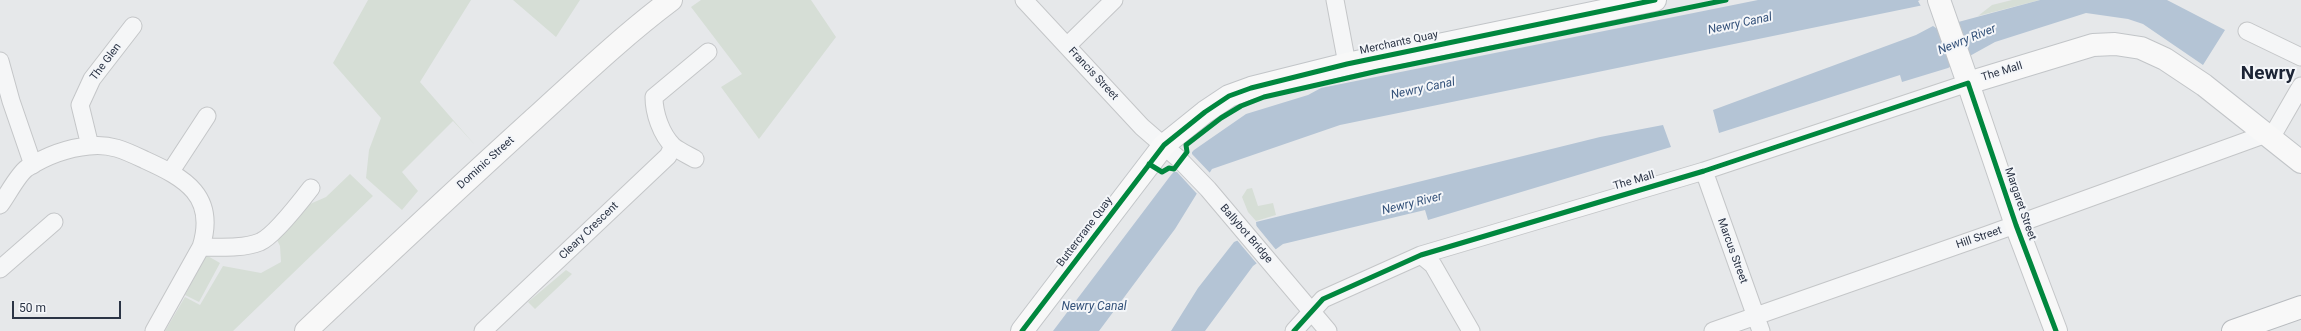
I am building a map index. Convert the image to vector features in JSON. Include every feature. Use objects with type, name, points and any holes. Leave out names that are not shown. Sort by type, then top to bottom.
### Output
[{"type":"main road","name":"Dominic Street","points":[[306,331],[456,190],[609,51],[638,25],[671,0]]},
{"type":"main road","name":"Merchants Quay","points":[[1171,152],[1204,112],[1229,96],[1251,88],[1348,64],[1655,0]]},
{"type":"main road","name":"Margaret Street","points":[[1942,8],[2016,225],[2056,331]]},
{"type":"main road","name":"The Mall","points":[[1965,74],[2093,45],[2115,44],[2141,48],[2165,60],[2204,85],[2272,133],[2301,162]]},
{"type":"main road","name":"Buttercrane Quay","points":[[1022,331],[1171,152]]},
{"type":"main road","points":[[2233,331],[2301,307]]},
{"type":"street","name":"Francis Street","points":[[1024,0],[1142,127],[1171,152]]},
{"type":"street","points":[[1067,46],[1114,0]]},
{"type":"street","points":[[1335,0],[1348,64]]},
{"type":"street","name":"The Glen","points":[[90,146],[80,105],[92,80],[133,26]]},
{"type":"street","points":[[2248,31],[2301,57]]},
{"type":"street","points":[[695,159],[673,146],[660,124],[654,109],[654,97],[708,52]]},
{"type":"street","points":[[0,61],[11,101],[33,165]]},
{"type":"street","name":"The Mall","points":[[1294,331],[1322,299],[1421,255],[1704,171],[1965,74]]},
{"type":"street","points":[[2272,133],[2301,86]]},
{"type":"street","points":[[171,171],[207,116]]},
{"type":"street","name":"Hill Street","points":[[1712,331],[1758,323],[2016,225],[2272,133]]},
{"type":"street","points":[[0,205],[25,169],[51,154],[90,146],[116,147],[171,171],[198,197],[206,216],[205,235],[201,247],[154,331]]},
{"type":"street","name":"Cleary Crescent","points":[[483,331],[668,156],[673,146]]},
{"type":"street","name":"Ballybot Bridge","points":[[1171,152],[1208,189],[1275,266],[1328,331]]},
{"type":"street","name":"Marcus Street","points":[[1704,171],[1758,323]]},
{"type":"street","points":[[201,247],[232,247],[261,241],[289,216],[312,188]]},
{"type":"street","points":[[2,264],[54,222]]},
{"type":"street","points":[[1421,255],[1433,265],[1471,331]]},
{"type":"shaded area","points":[[368,0],[471,0],[420,82],[475,145],[453,121],[402,172],[418,191],[402,210],[366,178],[369,150],[381,118],[333,63]]},
{"type":"shaded area","points":[[513,0],[580,0],[556,37]]},
{"type":"shaded area","points":[[701,0],[811,0],[836,37],[759,139],[721,87],[742,74],[691,7]]},
{"type":"shaded area","points":[[2012,0],[2040,0],[1978,16],[1992,5]]},
{"type":"shaded area","points":[[350,174],[373,196],[233,331],[165,331],[185,297],[200,305],[223,266],[261,273],[281,262],[280,246],[276,238],[310,204],[326,197]]},
{"type":"shaded area","points":[[1252,188],[1258,206],[1273,203],[1276,215],[1256,221],[1248,212],[1242,197],[1247,189]]},
{"type":"shaded area","points":[[206,255],[220,263],[199,302],[185,295]]},
{"type":"shaded area","points":[[566,270],[572,274],[535,309],[528,302]]},
{"type":"water","name":"Newry Canal","points":[[1758,0],[1948,0],[1340,125],[1212,169],[1175,229],[1099,331],[1053,331],[1171,175],[1194,150],[1246,114],[1308,95],[1321,88]]},
{"type":"water","name":"Newry River","points":[[2040,0],[2167,0],[2225,30],[2203,65],[2143,24],[2128,19],[2086,13],[1995,42],[1948,68],[1902,82],[1900,75],[1719,133],[1713,110],[1916,35],[1933,26],[1936,28]]},
{"type":"water","name":"Newry River","points":[[1663,125],[1671,147],[1428,220],[1425,210],[1283,244],[1253,266],[1205,331],[1171,331],[1198,288],[1234,242],[1257,232],[1256,222],[1600,137]]},
{"type":"pier","points":[[1950,0],[1922,8],[1918,1]]},
{"type":"pier","points":[[1192,150],[1192,154],[1211,174],[1198,195],[1177,172],[1171,172]]},
{"type":"pier","points":[[1254,223],[1277,251],[1258,265],[1236,239],[1255,231]]},
{"type":"cycle path","points":[[1022,331],[1164,145],[1205,112],[1229,96],[1251,88],[1347,64],[1655,0]]},
{"type":"cycle path","points":[[1149,164],[1162,172],[1169,168],[1174,169],[1187,152],[1186,145],[1221,118],[1241,106],[1264,97],[1378,71],[1726,0]]},
{"type":"cycle path","points":[[1294,331],[1323,299],[1421,255],[1704,171],[1968,83],[2016,225],[2056,331]]},
{"type":"district","name":"Newry","points":[[2268,74]]}]
